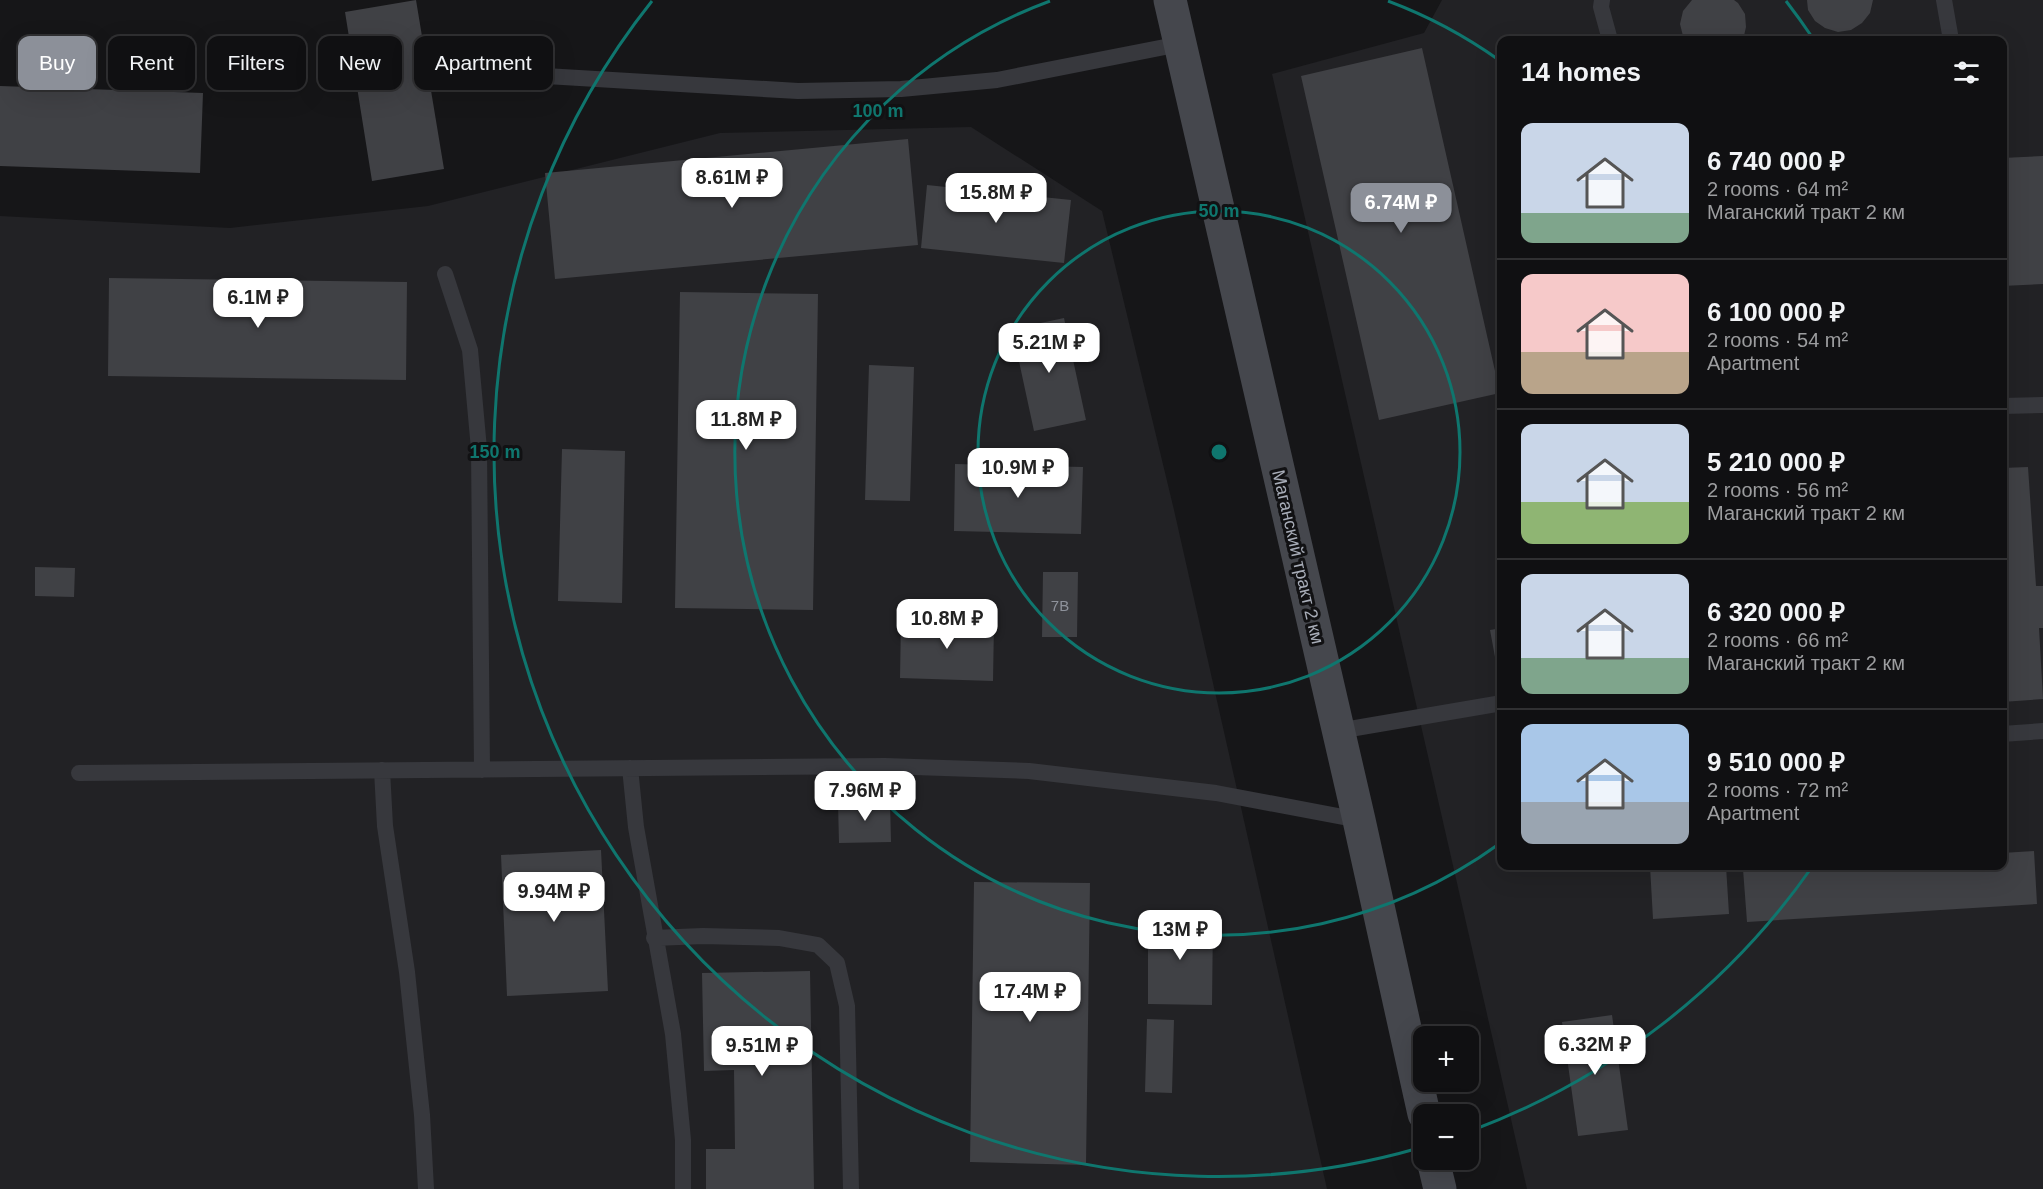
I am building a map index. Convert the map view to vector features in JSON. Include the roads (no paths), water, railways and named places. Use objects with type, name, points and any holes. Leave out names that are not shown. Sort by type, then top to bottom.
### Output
[{"type":"main road","name":"Маганский тракт 2 км","points":[[1170,0],[1359,820],[1422,1104]]},
{"type":"main road","points":[[1435,1170],[1440,1189]]},
{"type":"lane","points":[[1602,0],[1601,7],[1609,36]]},
{"type":"lane","points":[[1944,0],[1951,36]]},
{"type":"lane","points":[[553,76],[798,91],[901,89],[997,80],[1180,44]]},
{"type":"lane","points":[[445,274],[470,350],[479,449],[482,770]]},
{"type":"lane","points":[[2007,406],[2043,405]]},
{"type":"lane","points":[[1338,731],[1497,704]]},
{"type":"lane","points":[[2007,734],[2043,731]]},
{"type":"lane","points":[[79,773],[885,766],[1029,771],[1216,793],[1359,820]]},
{"type":"lane","points":[[630,768],[636,827],[654,938],[673,1034],[683,1140],[682,1189]]},
{"type":"lane","points":[[382,770],[385,826],[407,972],[422,1115],[426,1189]]},
{"type":"lane","points":[[654,938],[703,936],[779,938],[818,945],[837,963],[847,1006],[850,1189]]}]
